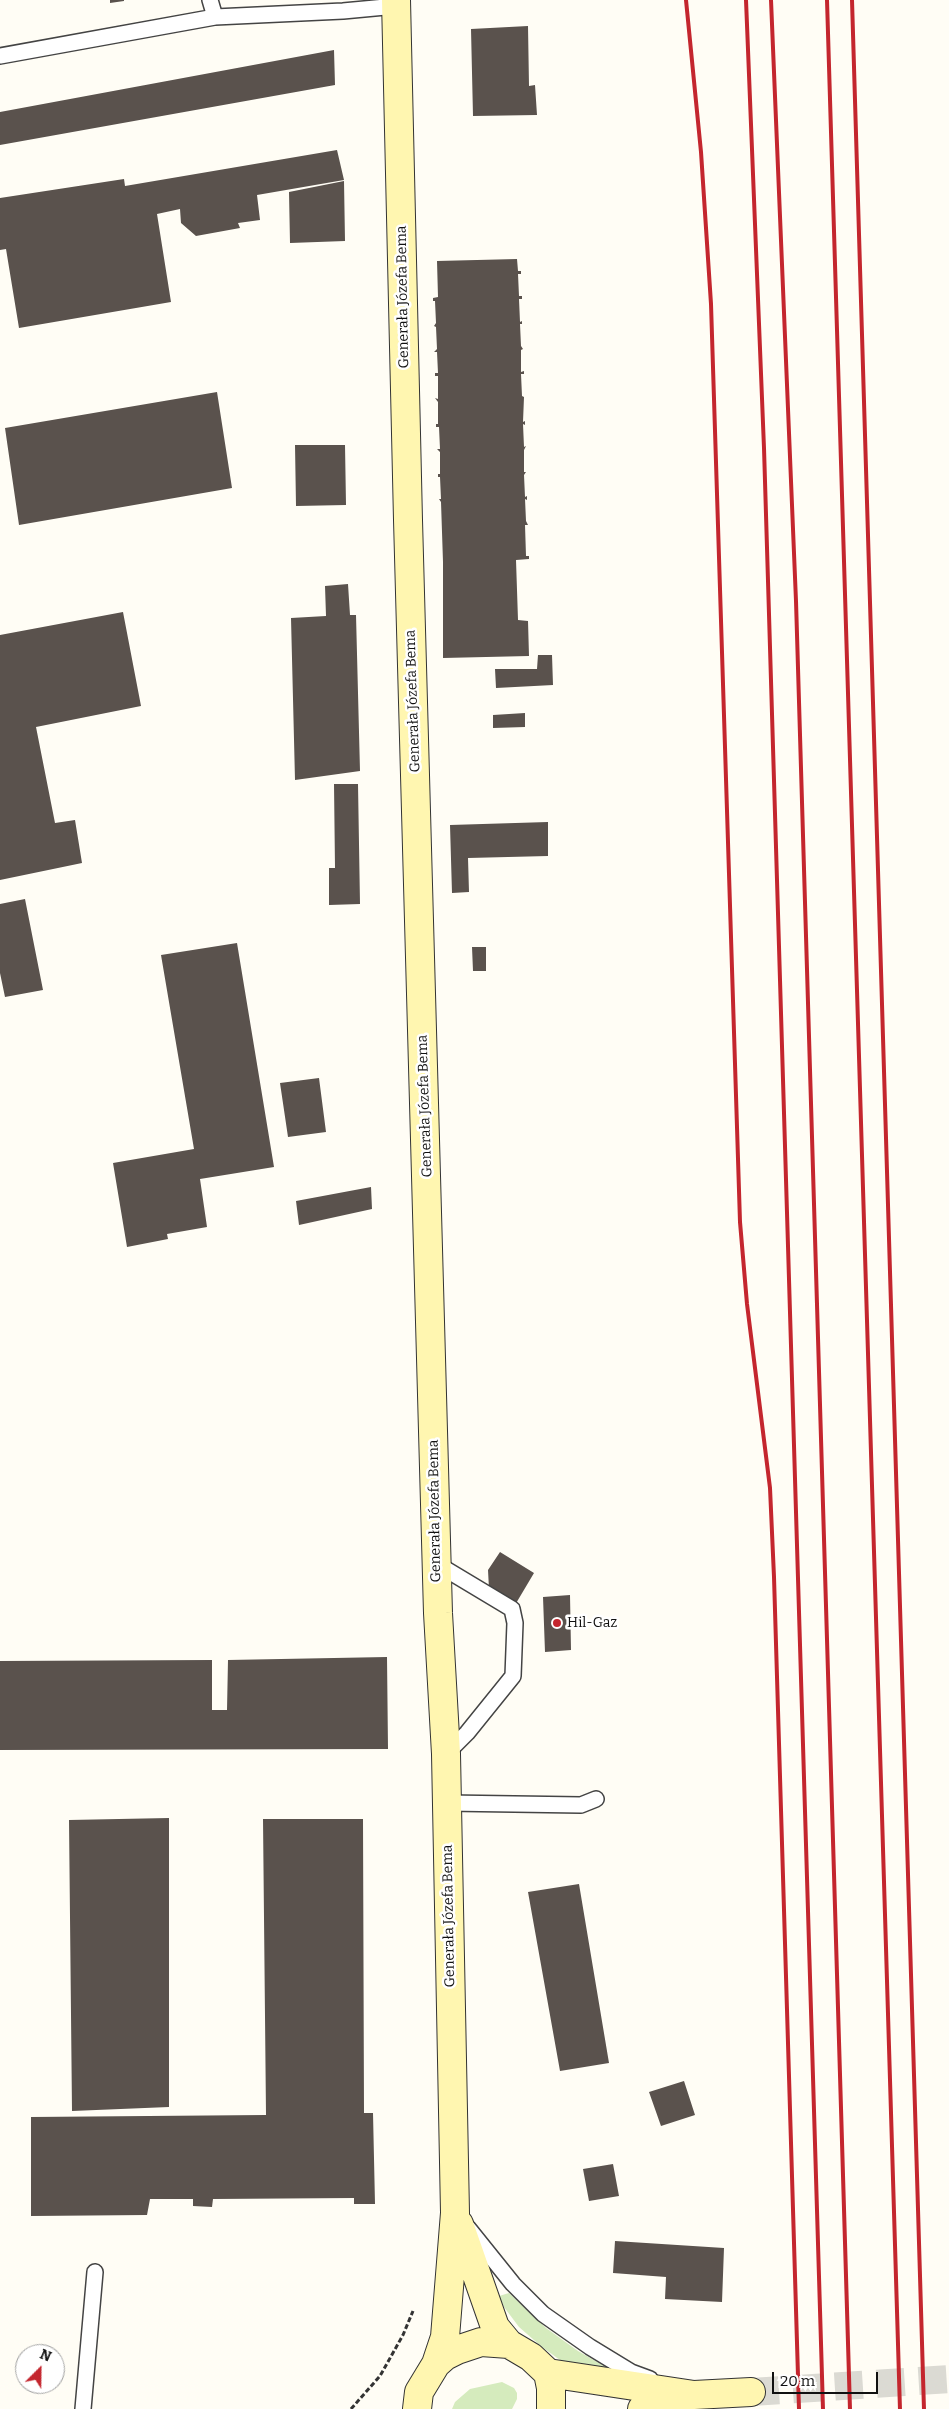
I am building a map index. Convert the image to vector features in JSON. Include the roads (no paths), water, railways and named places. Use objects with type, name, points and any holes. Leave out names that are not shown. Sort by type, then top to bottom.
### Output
[{"type":"street","name":"Generała Józefa Bema","points":[[396,3],[438,1613],[446,1754],[455,2212],[445,2337],[436,2364]]},
{"type":"street","name":"Generała Józefa Bema","points":[[455,2212],[495,2327],[509,2344]]},
{"type":"street","points":[[414,2403],[436,2364],[445,2356],[480,2342],[509,2344],[531,2357],[548,2374],[551,2388],[551,2409]]},
{"type":"street","points":[[548,2374],[694,2395],[751,2392]]},
{"type":"street","points":[[642,2409],[694,2395]]},
{"type":"lane","points":[[210,0],[215,17]]},
{"type":"lane","points":[[0,56],[215,17],[343,11],[396,3]]},
{"type":"lane","points":[[437,1564],[512,1609],[515,1623],[513,1676],[467,1733],[446,1754]]},
{"type":"lane","points":[[447,1803],[581,1805],[596,1799]]},
{"type":"lane","points":[[455,2212],[513,2284],[543,2314],[590,2347],[631,2372],[694,2395]]},
{"type":"lane","points":[[83,2409],[95,2272]]},
{"type":"tunnel","points":[[751,2392],[949,2379]]},
{"type":"railway","points":[[686,0],[701,152],[711,304],[740,1222],[747,1304],[770,1488],[799,2409]]},
{"type":"railway","points":[[746,0],[764,448],[823,2409]]},
{"type":"railway","points":[[771,0],[796,601],[850,2409]]},
{"type":"railway","points":[[827,0],[900,2409]]},
{"type":"railway","points":[[852,0],[924,2409]]},
{"type":"place","name":"Hil-Gaz","points":[[557,1623]]}]
